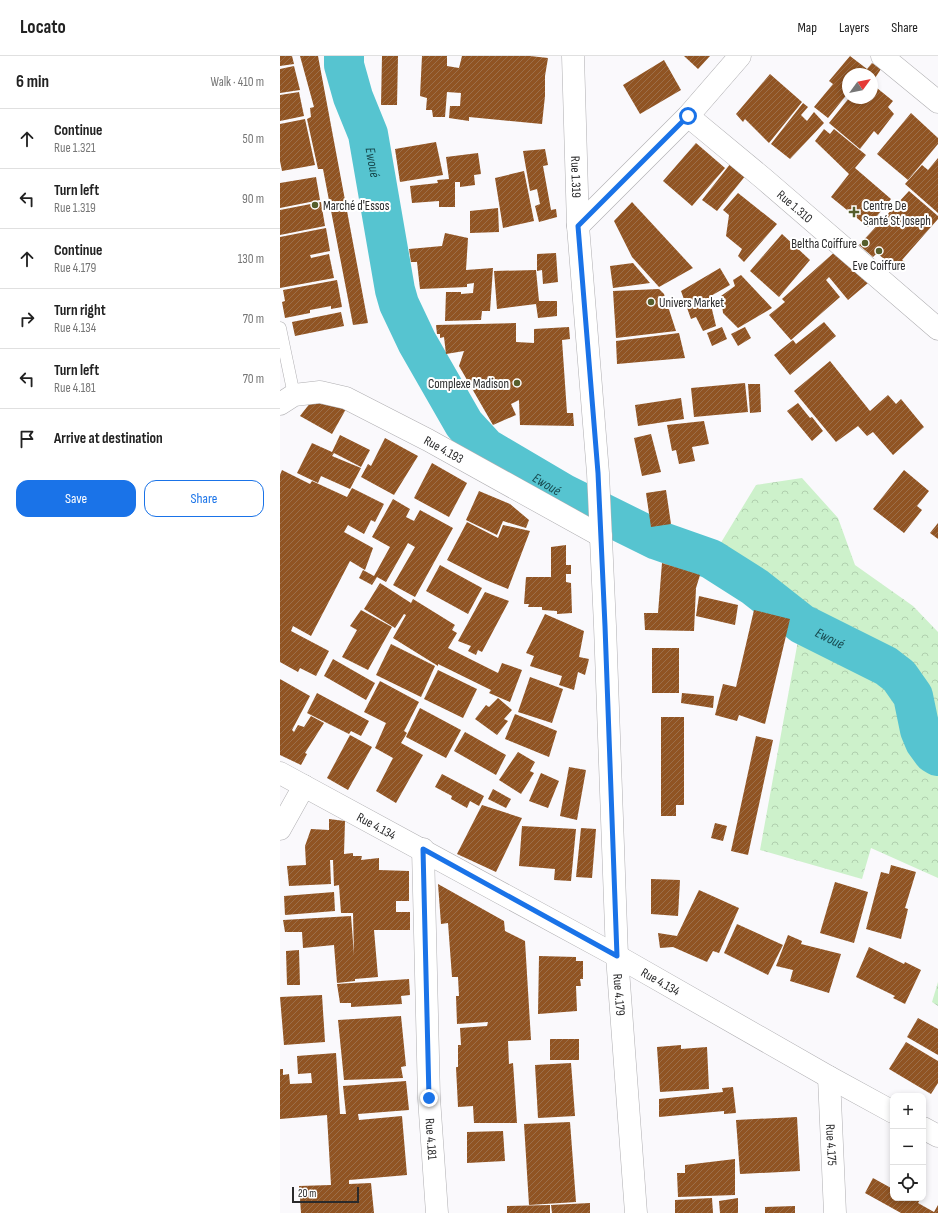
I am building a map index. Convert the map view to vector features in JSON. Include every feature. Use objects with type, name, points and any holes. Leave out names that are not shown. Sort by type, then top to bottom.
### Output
[{"type":"street","name":"Rue 1.319","points":[[573,56],[578,226],[598,473],[601,536]]},
{"type":"street","points":[[578,226],[688,116],[740,56]]},
{"type":"street","points":[[882,56],[938,102]]},
{"type":"street","name":"Rue 1.310","points":[[688,116],[770,184],[938,329]]},
{"type":"street","name":"Rue 4.193","points":[[287,399],[320,392],[346,398],[428,440],[601,536]]},
{"type":"street","name":"Rue 4.179","points":[[601,536],[617,956],[636,1213]]},
{"type":"street","name":"Rue 4.134","points":[[280,773],[423,849],[617,956],[890,1110]]},
{"type":"street","points":[[280,829],[304,786]]},
{"type":"street","name":"Rue 4.181","points":[[423,849],[429,1098],[437,1213]]},
{"type":"street","name":"Rue 4.175","points":[[829,1077],[835,1213]]},
{"type":"street","points":[[925,1129],[938,1136]]},
{"type":"lane","points":[[280,328],[287,399]]},
{"type":"green space","points":[[802,478],[838,518],[855,565],[913,606],[938,632],[938,878],[871,848],[862,879],[760,850],[801,624],[755,587],[711,559],[756,485]]},
{"type":"green space","points":[[938,982],[938,1006],[932,1002]]},
{"type":"building","points":[[280,56],[292,56],[294,64],[280,66]]},
{"type":"building","points":[[300,56],[318,56],[368,323],[353,325],[323,169],[318,169],[307,119],[311,117],[310,108],[314,107]]},
{"type":"building","points":[[382,56],[398,56],[397,105],[381,105]]},
{"type":"building","points":[[422,56],[447,56],[447,66],[459,68],[462,56],[530,56],[548,58],[545,76],[545,96],[542,124],[469,117],[469,121],[449,118],[450,106],[460,106],[461,93],[447,92],[445,117],[433,117],[432,110],[426,110],[427,98],[420,96]]},
{"type":"building","points":[[684,56],[710,56],[698,69]]},
{"type":"building","points":[[850,56],[866,68],[842,68],[842,100],[828,118],[814,107],[833,84],[829,81]]},
{"type":"building","points":[[664,60],[681,90],[640,114],[623,85]]},
{"type":"building","points":[[872,63],[881,69],[878,74],[878,68],[868,68]]},
{"type":"building","points":[[294,66],[300,90],[280,93],[280,69]]},
{"type":"building","points":[[770,74],[802,102],[769,143],[745,119],[743,122],[736,114]]},
{"type":"building","points":[[878,89],[893,101],[888,107],[894,114],[878,135],[874,131],[860,149],[829,123],[844,104],[878,104]]},
{"type":"building","points":[[299,92],[304,116],[280,121],[280,95]]},
{"type":"building","points":[[803,103],[808,107],[801,115],[807,121],[814,112],[824,123],[790,159],[771,144]]},
{"type":"building","points":[[911,113],[938,138],[938,144],[908,180],[877,154]]},
{"type":"building","points":[[305,119],[315,165],[282,171],[280,161],[280,124]]},
{"type":"building","points":[[824,129],[830,134],[834,129],[866,155],[855,168],[891,199],[868,227],[831,197],[849,174],[815,141]]},
{"type":"building","points":[[436,142],[443,175],[400,182],[395,149]]},
{"type":"building","points":[[696,143],[725,168],[692,206],[663,181]]},
{"type":"building","points":[[545,149],[548,165],[543,166],[551,210],[556,209],[557,217],[539,222],[535,206],[540,204],[537,189],[530,191],[523,151]]},
{"type":"building","points":[[478,153],[481,174],[474,175],[475,185],[460,187],[460,182],[455,182],[455,207],[439,207],[439,201],[412,203],[410,186],[438,183],[437,180],[449,179],[446,157]]},
{"type":"building","points":[[938,158],[938,213],[905,184],[922,165],[928,170]]},
{"type":"building","points":[[731,163],[746,175],[717,211],[702,200]]},
{"type":"building","points":[[524,171],[534,221],[503,228],[495,178]]},
{"type":"building","points":[[316,177],[320,200],[280,208],[280,183]]},
{"type":"building","points":[[909,191],[938,216],[938,219],[902,260],[905,262],[897,270],[877,253],[873,257],[859,245]]},
{"type":"building","points":[[738,193],[777,224],[744,262],[738,256],[742,249],[726,236],[729,215],[723,210]]},
{"type":"building","points":[[321,202],[325,226],[280,235],[280,210]]},
{"type":"building","points":[[632,202],[693,268],[659,287],[632,257],[614,221]]},
{"type":"building","points":[[498,208],[499,232],[470,233],[470,211]]},
{"type":"building","points":[[326,228],[330,251],[310,255],[311,258],[329,254],[334,278],[280,288],[280,237]]},
{"type":"building","points":[[445,233],[468,238],[466,270],[493,268],[490,311],[482,311],[481,320],[445,321],[446,292],[461,292],[461,294],[473,293],[474,283],[467,284],[467,287],[420,289],[417,262],[411,262],[409,249],[442,246]]},
{"type":"building","points":[[782,234],[810,260],[779,297],[750,271]]},
{"type":"building","points":[[838,249],[868,283],[848,300],[829,277],[826,280],[840,297],[791,340],[769,315],[785,302],[782,299]]},
{"type":"building","points":[[556,253],[558,282],[543,284],[542,270],[537,271],[537,254]]},
{"type":"building","points":[[633,263],[650,283],[613,288],[610,266]]},
{"type":"building","points":[[720,268],[730,285],[709,297],[716,326],[703,331],[696,317],[691,319],[681,291]]},
{"type":"building","points":[[536,270],[539,301],[557,301],[557,316],[538,318],[536,304],[497,309],[494,271]]},
{"type":"building","points":[[741,275],[772,308],[738,328],[723,313],[721,296],[735,286],[733,280]]},
{"type":"building","points":[[337,280],[342,307],[331,309],[331,306],[310,310],[310,313],[285,318],[282,302],[285,301],[283,290]]},
{"type":"building","points":[[659,289],[664,294],[676,331],[616,338],[613,291]]},
{"type":"building","points":[[341,312],[344,326],[295,336],[292,322]]},
{"type":"building","points":[[824,322],[836,336],[790,375],[774,355],[793,340],[796,344]]},
{"type":"building","name":"Complexe Madison","points":[[516,323],[516,342],[534,343],[534,329],[569,327],[570,339],[562,340],[567,413],[573,413],[574,426],[520,425],[519,400],[511,404],[516,415],[493,425],[459,366],[464,351],[446,354],[444,337],[440,338],[440,334],[437,334],[436,325]]},
{"type":"building","points":[[722,327],[727,339],[712,346],[707,333]]},
{"type":"building","points":[[745,327],[751,338],[738,346],[731,334]]},
{"type":"building","points":[[679,333],[685,358],[617,364],[616,341]]},
{"type":"building","points":[[830,361],[870,411],[888,395],[896,404],[901,399],[924,427],[893,455],[873,432],[867,436],[858,426],[836,442],[794,391]]},
{"type":"building","points":[[745,383],[748,412],[694,417],[691,388]]},
{"type":"building","points":[[748,384],[760,384],[761,412],[750,413]]},
{"type":"building","points":[[317,394],[346,409],[332,434],[300,416]]},
{"type":"building","points":[[681,398],[684,419],[638,426],[635,405]]},
{"type":"building","points":[[798,403],[823,431],[812,441],[787,411]]},
{"type":"building","points":[[704,421],[709,444],[692,447],[695,461],[679,464],[676,450],[672,451],[667,425]]},
{"type":"building","points":[[651,434],[661,472],[642,476],[634,438]]},
{"type":"building","points":[[340,435],[370,450],[361,467],[334,453],[332,456],[361,468],[350,489],[321,476],[318,483],[297,473],[312,443],[332,452]]},
{"type":"building","points":[[385,438],[418,456],[394,495],[361,477],[368,464],[371,466]]},
{"type":"building","points":[[432,463],[467,483],[449,517],[414,498]]},
{"type":"building","points":[[282,470],[310,484],[312,481],[347,497],[352,488],[384,504],[375,522],[371,520],[364,534],[348,525],[344,532],[373,548],[365,570],[350,561],[311,636],[293,626],[291,631],[329,651],[316,676],[300,668],[298,672],[280,662],[280,475]]},
{"type":"building","points":[[904,470],[929,491],[917,506],[922,510],[904,533],[873,509]]},
{"type":"building","points":[[666,490],[671,524],[651,527],[646,493]]},
{"type":"building","points":[[479,491],[510,504],[529,520],[526,528],[503,521],[497,535],[466,520]]},
{"type":"building","points":[[393,499],[410,509],[406,517],[414,521],[420,510],[453,528],[415,597],[393,585],[415,547],[408,543],[386,582],[377,577],[372,585],[359,578],[363,570],[374,576],[390,547],[372,537]]},
{"type":"building","points":[[467,522],[498,538],[503,525],[530,531],[508,589],[486,580],[447,560]]},
{"type":"building","points":[[938,523],[938,539],[930,533]]},
{"type":"building","points":[[566,545],[566,565],[571,565],[571,574],[566,574],[566,582],[571,583],[572,613],[557,614],[557,611],[542,610],[542,607],[528,607],[529,604],[524,604],[526,577],[551,577],[551,547]]},
{"type":"building","points":[[662,563],[700,575],[696,588],[694,631],[645,630],[644,613],[658,613]]},
{"type":"building","points":[[440,565],[482,588],[468,614],[426,591]]},
{"type":"building","points":[[380,583],[411,603],[413,599],[455,625],[452,630],[457,633],[448,648],[498,673],[502,663],[522,670],[510,702],[489,693],[491,690],[438,664],[438,666],[393,638],[406,615],[404,614],[395,628],[364,609]]},
{"type":"building","points":[[485,592],[509,601],[482,652],[478,650],[476,655],[468,651],[471,646],[458,641]]},
{"type":"building","points":[[699,596],[738,605],[735,625],[696,616]]},
{"type":"building","points":[[361,610],[392,627],[368,670],[342,657],[357,630],[350,626]]},
{"type":"building","points":[[754,610],[790,619],[765,724],[739,715],[737,721],[715,715],[723,684],[736,687]]},
{"type":"building","points":[[545,614],[584,631],[579,657],[589,659],[585,675],[578,672],[574,690],[559,685],[562,676],[530,666],[534,656],[526,653]]},
{"type":"building","points":[[391,644],[435,666],[421,697],[376,675]]},
{"type":"building","points":[[652,648],[679,648],[679,693],[652,693]]},
{"type":"building","points":[[333,659],[375,683],[366,700],[324,676]]},
{"type":"building","points":[[438,670],[477,689],[463,718],[424,699]]},
{"type":"building","points":[[530,677],[563,689],[552,723],[518,712]]},
{"type":"building","points":[[280,679],[310,696],[292,730],[294,732],[298,725],[304,727],[311,716],[324,723],[305,753],[307,754],[301,765],[280,755]]},
{"type":"building","points":[[380,681],[419,702],[404,731],[407,733],[401,743],[423,755],[396,803],[376,791],[393,758],[375,748],[386,723],[364,712]]},
{"type":"building","points":[[317,693],[369,721],[361,736],[351,731],[349,734],[307,713]]},
{"type":"building","points":[[682,693],[714,696],[713,708],[681,703]]},
{"type":"building","points":[[498,698],[512,710],[504,719],[508,721],[497,735],[475,719],[486,705],[489,707]]},
{"type":"building","points":[[420,708],[461,730],[446,758],[406,737]]},
{"type":"building","points":[[515,714],[557,731],[549,757],[505,739]]},
{"type":"building","points":[[661,717],[684,717],[684,805],[676,805],[676,816],[661,816]]},
{"type":"building","points":[[465,732],[506,755],[496,775],[454,751]]},
{"type":"building","points":[[350,735],[372,747],[348,790],[327,778]]},
{"type":"building","points":[[756,736],[773,740],[748,855],[731,851]]},
{"type":"building","points":[[518,752],[535,762],[530,771],[534,773],[521,794],[499,780]]},
{"type":"building","points":[[569,767],[586,770],[577,820],[560,816]]},
{"type":"building","points":[[541,773],[559,781],[548,808],[529,801]]},
{"type":"building","points":[[442,774],[484,796],[479,806],[470,801],[467,808],[451,799],[452,796],[435,787]]},
{"type":"building","points":[[493,789],[511,799],[506,808],[488,799]]},
{"type":"building","points":[[482,805],[522,818],[496,872],[457,854]]},
{"type":"building","points":[[329,819],[345,821],[344,854],[353,853],[353,856],[362,856],[361,860],[379,858],[379,870],[409,871],[409,901],[396,901],[396,912],[410,912],[410,930],[374,930],[378,977],[355,979],[355,981],[337,983],[334,945],[303,948],[302,932],[285,932],[283,920],[351,916],[354,955],[353,913],[341,913],[339,885],[334,886],[333,860],[330,860],[331,884],[289,886],[287,866],[306,865],[305,846],[311,829],[329,830]]},
{"type":"building","points":[[715,823],[727,826],[723,841],[711,838]]},
{"type":"building","points":[[522,826],[576,829],[571,881],[554,880],[555,869],[519,866]]},
{"type":"building","points":[[581,828],[596,829],[592,878],[576,877]]},
{"type":"building","points":[[891,865],[916,872],[905,908],[908,909],[901,939],[866,929],[881,872],[889,874]]},
{"type":"building","points":[[651,879],[680,880],[678,916],[651,914]]},
{"type":"building","points":[[835,882],[868,892],[854,943],[820,933]]},
{"type":"building","points":[[438,884],[504,921],[505,931],[525,941],[531,1040],[508,1041],[509,1064],[513,1063],[517,1123],[474,1123],[473,1106],[458,1107],[456,1067],[458,1067],[458,1045],[461,1045],[460,1028],[487,1026],[488,1022],[457,1024],[456,996],[459,996],[458,977],[452,977],[448,923],[441,924]]},
{"type":"building","points":[[699,890],[739,908],[719,953],[713,951],[707,962],[673,947],[660,948],[658,933],[677,936]]},
{"type":"building","points":[[334,892],[335,911],[285,915],[284,896]]},
{"type":"building","points":[[737,924],[783,945],[768,975],[724,953]]},
{"type":"building","points":[[788,935],[802,941],[801,944],[841,954],[829,993],[790,981],[793,970],[776,966]]},
{"type":"building","points":[[869,947],[904,964],[905,962],[921,970],[905,1004],[893,998],[895,996],[856,977]]},
{"type":"building","points":[[299,950],[300,985],[287,985],[286,951]]},
{"type":"building","points":[[539,956],[576,957],[576,961],[583,961],[583,979],[580,979],[581,986],[576,986],[577,1011],[538,1014]]},
{"type":"building","points":[[409,979],[410,995],[401,996],[402,1004],[351,1007],[351,1003],[340,1003],[337,984]]},
{"type":"building","points":[[322,995],[325,1042],[284,1045],[280,997]]},
{"type":"building","points":[[401,1016],[406,1066],[401,1067],[403,1078],[344,1080],[338,1020]]},
{"type":"building","points":[[918,1018],[938,1029],[938,1055],[907,1037]]},
{"type":"building","points":[[550,1039],[579,1039],[579,1060],[550,1060]]},
{"type":"building","points":[[906,1042],[938,1061],[938,1083],[931,1094],[889,1069]]},
{"type":"building","points":[[681,1045],[681,1049],[707,1047],[709,1089],[660,1092],[657,1047]]},
{"type":"building","points":[[336,1053],[340,1114],[346,1114],[343,1086],[406,1081],[409,1110],[358,1114],[359,1120],[402,1116],[407,1175],[349,1180],[349,1184],[371,1183],[374,1213],[301,1213],[299,1186],[331,1185],[327,1115],[280,1119],[280,1069],[283,1069],[283,1075],[289,1074],[290,1084],[312,1083],[311,1073],[298,1074],[297,1056]]},
{"type":"building","points":[[571,1063],[575,1116],[538,1118],[535,1065]]},
{"type":"building","points":[[733,1087],[736,1113],[724,1114],[724,1111],[659,1117],[659,1099],[723,1092],[722,1088]]},
{"type":"building","points":[[797,1117],[800,1171],[740,1174],[736,1120]]},
{"type":"building","points":[[570,1122],[576,1202],[529,1205],[524,1124]]},
{"type":"building","points":[[503,1131],[505,1161],[467,1163],[467,1132]]},
{"type":"building","points":[[735,1159],[735,1195],[678,1197],[677,1173],[685,1173],[685,1165]]},
{"type":"building","points":[[873,1178],[890,1187],[890,1201],[919,1201],[918,1203],[934,1212],[938,1205],[938,1213],[901,1213],[865,1193]]},
{"type":"building","points":[[712,1198],[713,1213],[675,1213],[675,1200]]},
{"type":"building","points":[[738,1198],[738,1213],[720,1213],[719,1201]]},
{"type":"building","points":[[590,1203],[590,1213],[552,1213],[551,1205]]},
{"type":"building","points":[[550,1205],[550,1213],[507,1213],[507,1206]]},
{"type":"building","points":[[795,1206],[795,1213],[765,1213],[765,1207]]},
{"type":"waterway","name":"Ewoué","points":[[344,56],[344,65],[353,97],[368,134],[395,290],[399,304],[417,342],[464,424],[486,448],[564,494],[657,540],[711,559],[755,587],[802,624],[886,666],[899,676],[913,696],[920,730],[925,742],[933,753],[938,756]]},
{"type":"place","name":"Marché d'Essos","points":[[315,205]]},
{"type":"place","name":"Centre De Santé St Joseph","points":[[854,212]]},
{"type":"place","name":"Beltha Coiffure","points":[[865,243]]},
{"type":"place","name":"Eve Coiffure","points":[[879,251]]},
{"type":"place","name":"Univers Market","points":[[651,302]]},
{"type":"place","name":"Complexe Madison","points":[[517,383]]},
{"type":"route","points":[[429,1098],[423,849],[617,956],[598,473],[578,226],[688,116]]}]
